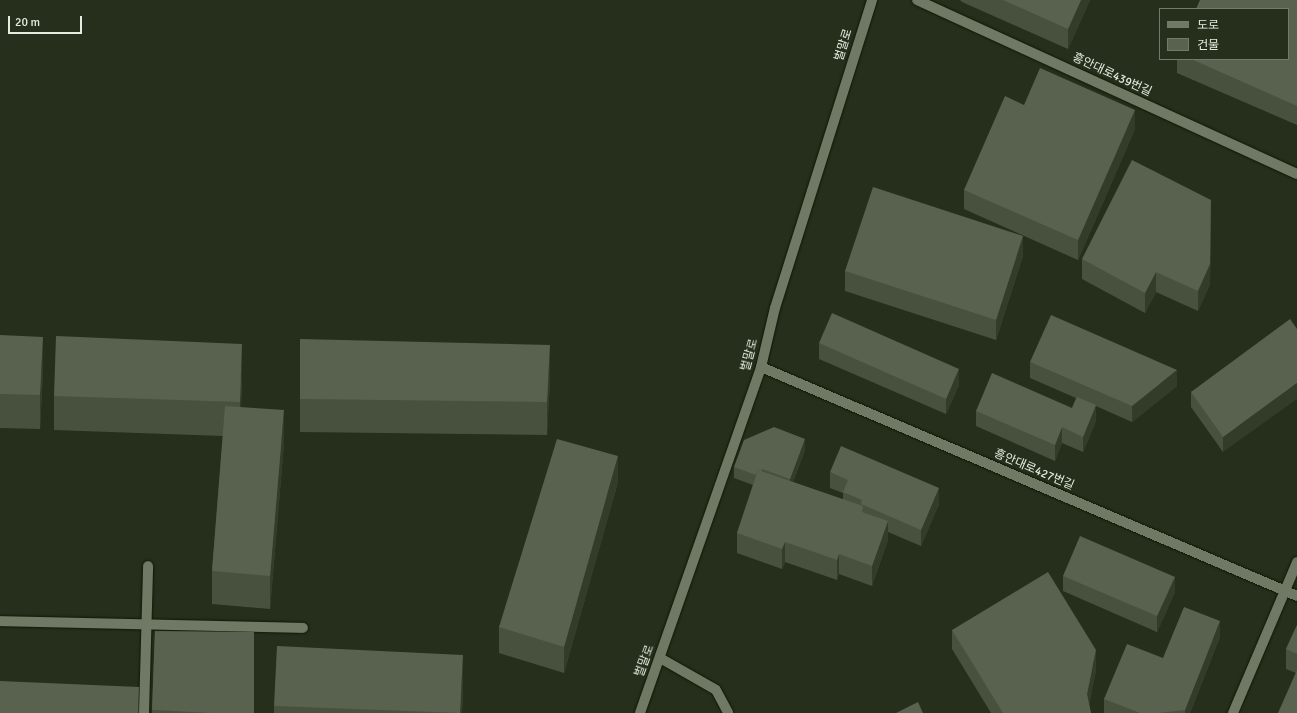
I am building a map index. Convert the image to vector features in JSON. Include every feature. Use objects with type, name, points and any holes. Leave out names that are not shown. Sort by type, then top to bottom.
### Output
[{"type":"street","name":"벌말로","points":[[640,713],[761,367],[775,308],[872,0]]},
{"type":"street","name":"흥안대로439번길","points":[[917,0],[1297,174]]},
{"type":"street","name":"흥안대로427번길","points":[[761,367],[1297,596]]},
{"type":"street","points":[[1233,713],[1297,562]]},
{"type":"street","points":[[144,713],[148,566]]},
{"type":"street","points":[[0,621],[146,623],[303,628]]},
{"type":"street","points":[[660,658],[716,690],[728,713]]},
{"type":"building","points":[[1003,0],[1081,0],[1068,29]]},
{"type":"building","points":[[1200,0],[1297,0],[1297,106],[1193,60],[1289,60],[1289,8],[1196,8]]},
{"type":"building","points":[[1040,68],[1135,110],[1078,240],[964,190],[1005,96],[1024,105]]},
{"type":"building","points":[[1132,160],[1211,200],[1210,264],[1198,291],[1156,272],[1145,293],[1082,259]]},
{"type":"building","points":[[873,187],[1023,236],[996,320],[845,271]]},
{"type":"building","points":[[832,313],[959,369],[946,399],[819,343]]},
{"type":"building","points":[[1051,315],[1177,370],[1132,406],[1030,362]]},
{"type":"building","points":[[1290,319],[1297,329],[1297,383],[1223,437],[1191,392]]},
{"type":"building","points":[[0,335],[43,337],[40,395],[0,394]]},
{"type":"building","points":[[56,336],[242,344],[240,402],[54,396]]},
{"type":"building","points":[[300,339],[550,345],[547,402],[300,399]]},
{"type":"building","points":[[992,373],[1072,408],[1077,397],[1096,405],[1083,437],[1062,427],[1055,445],[976,411]]},
{"type":"building","points":[[225,406],[284,410],[270,576],[212,571]]},
{"type":"building","points":[[774,427],[805,439],[790,479],[762,469],[761,471],[758,470],[756,475],[734,467],[744,440]]},
{"type":"building","points":[[557,439],[618,456],[564,647],[499,627]]},
{"type":"building","points":[[841,446],[939,488],[921,530],[861,504],[862,500],[843,492],[848,480],[830,472]]},
{"type":"building","points":[[758,470],[863,506],[862,512],[888,521],[872,566],[839,554],[837,560],[785,542],[782,549],[737,533]]},
{"type":"building","points":[[1080,536],[1175,577],[1157,616],[1063,576]]},
{"type":"building","points":[[1048,572],[1096,650],[1087,694],[1091,713],[1003,713],[952,630]]},
{"type":"building","points":[[1184,607],[1220,621],[1185,710],[1140,713],[1104,699],[1127,644],[1163,658]]},
{"type":"building","points":[[1297,625],[1297,654],[1286,649]]},
{"type":"building","points":[[155,631],[254,632],[254,713],[212,713],[152,710]]},
{"type":"building","points":[[277,646],[463,655],[460,713],[274,706]]},
{"type":"building","points":[[1297,670],[1297,713],[1278,713]]},
{"type":"building","points":[[0,681],[139,687],[138,713],[0,713]]},
{"type":"building","points":[[918,702],[923,713],[896,713]]}]
